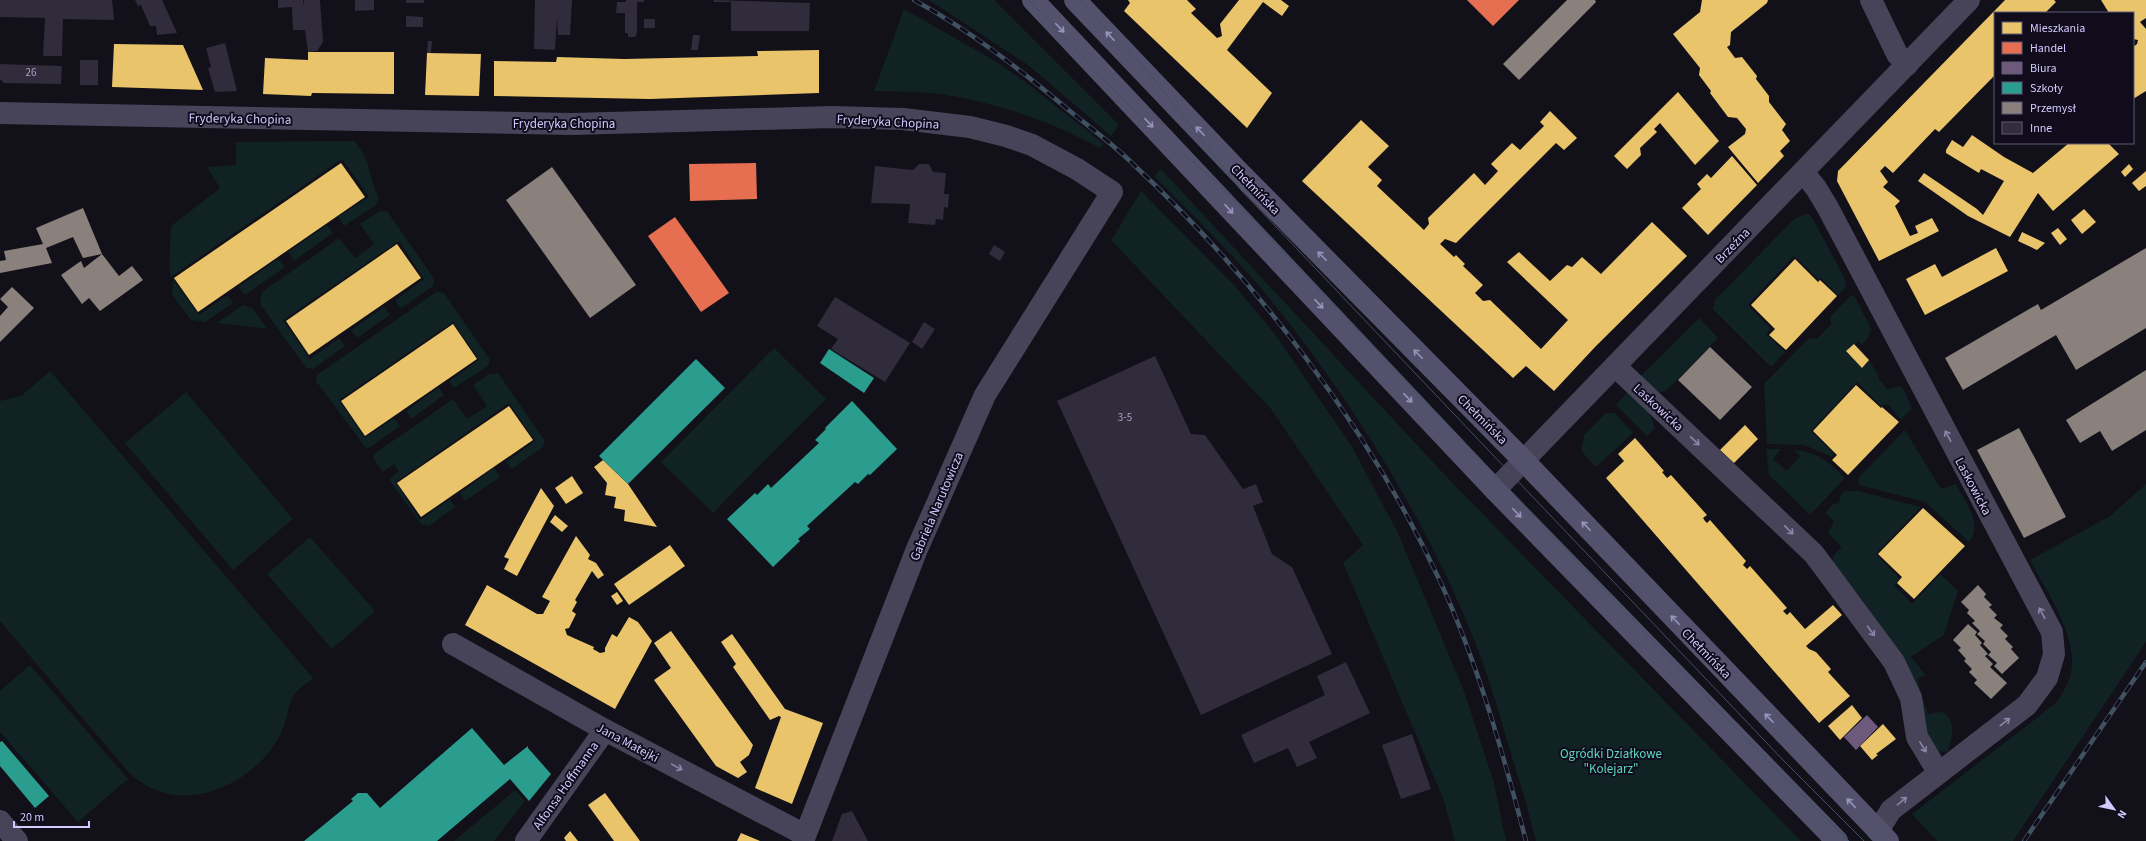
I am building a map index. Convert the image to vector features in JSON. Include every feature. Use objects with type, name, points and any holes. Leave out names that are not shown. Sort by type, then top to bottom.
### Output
[{"type":"main road","points":[[1033,0],[1495,490],[1837,841]]},
{"type":"main road","name":"Chełmińska","points":[[1075,0],[1238,170],[1524,461],[1883,836]]},
{"type":"street","points":[[1871,0],[1897,54],[1907,65]]},
{"type":"street","name":"Brzeźna","points":[[1495,490],[1970,0]]},
{"type":"street","name":"Fryderyka Chopina","points":[[0,113],[572,124],[832,117],[903,119],[970,127],[1006,136],[1032,145],[1112,192]]},
{"type":"street","name":"Laskowicka","points":[[1803,172],[1816,188],[1828,208],[2052,632],[2054,654],[2047,678],[2027,705],[1938,772],[1891,810],[1883,836]]},
{"type":"street","name":"Gabriela Narutowicza","points":[[804,838],[917,549],[985,395],[1112,192]]},
{"type":"street","name":"Laskowicka","points":[[1615,366],[1814,554],[1894,662],[1911,698],[1917,737],[1938,772]]},
{"type":"street","name":"Jana Matejki","points":[[453,644],[605,730],[804,838]]},
{"type":"street","name":"Alfonsa Hoffmanna","points":[[526,841],[605,730]]},
{"type":"street","points":[[0,821],[17,841]]},
{"type":"green space","points":[[929,0],[994,0],[1119,125],[1111,136],[1028,65]]},
{"type":"green space","points":[[904,9],[995,61],[1024,81],[1104,144],[1100,148],[1042,121],[981,102],[931,93],[874,91]]},
{"type":"green space","points":[[354,141],[360,148],[367,162],[379,198],[376,205],[344,226],[338,217],[369,197],[342,159],[171,277],[169,267],[171,226],[220,188],[207,167],[236,165],[236,142]]},
{"type":"green space","name":"Ogródki Działkowe \"Kolejarz\"","points":[[1161,169],[1444,474],[1801,841],[1536,841],[1496,702],[1478,650],[1459,604],[1413,511],[1359,422],[1300,337],[1242,266],[1154,176]]},
{"type":"green space","points":[[1141,191],[1234,285],[1274,333],[1351,445],[1398,533],[1464,691],[1494,783],[1506,841],[1455,841],[1444,801],[1343,563],[1363,545],[1271,409],[1111,240]]},
{"type":"green space","points":[[380,211],[387,211],[435,280],[432,287],[403,307],[399,307],[395,300],[424,279],[399,241],[283,320],[310,359],[339,338],[345,346],[313,369],[306,368],[260,304],[262,292],[339,238],[355,258],[374,244],[360,224]]},
{"type":"green space","points":[[1808,213],[1814,221],[1846,281],[1845,288],[1838,295],[1821,278],[1819,280],[1794,256],[1748,305],[1771,329],[1766,334],[1785,352],[1771,367],[1713,309],[1715,300],[1794,219]]},
{"type":"green space","points":[[327,225],[333,233],[294,261],[288,252]]},
{"type":"green space","points":[[278,259],[285,267],[245,295],[238,287]]},
{"type":"green space","points":[[173,280],[199,315],[227,295],[233,303],[205,322],[191,320],[172,295]]},
{"type":"green space","points":[[436,292],[444,293],[490,360],[488,366],[454,388],[449,381],[479,360],[453,322],[339,400],[365,438],[394,418],[400,426],[369,448],[365,447],[316,381],[317,375]]},
{"type":"green space","points":[[1851,295],[1855,297],[1871,329],[1868,338],[1863,344],[1861,345],[1858,341],[1846,352],[1862,368],[1869,360],[1880,378],[1878,378],[1880,382],[1882,381],[1886,389],[1902,386],[1912,408],[1901,420],[1888,404],[1881,406],[1857,382],[1811,431],[1834,454],[1832,457],[1804,445],[1767,444],[1764,384],[1809,338],[1817,339],[1831,324],[1830,317]]},
{"type":"green space","points":[[243,305],[252,308],[268,329],[217,323]]},
{"type":"green space","points":[[384,307],[390,315],[357,338],[351,330]]},
{"type":"green space","points":[[1699,318],[1718,338],[1666,391],[1655,393],[1641,376]]},
{"type":"green space","points":[[774,348],[826,399],[713,513],[661,462]]},
{"type":"green space","points":[[50,371],[313,678],[293,696],[281,733],[268,753],[257,765],[228,785],[195,795],[178,795],[161,792],[148,786],[130,774],[0,621],[0,401],[21,396]]},
{"type":"green space","points":[[498,373],[545,441],[543,447],[512,469],[506,462],[535,441],[509,403],[396,482],[420,520],[450,499],[455,507],[429,526],[421,524],[389,480],[399,471],[394,464],[383,472],[373,458],[374,454],[453,399],[467,419],[487,406],[473,385],[489,374]]},
{"type":"green space","points":[[439,387],[444,395],[411,419],[406,411]]},
{"type":"green space","points":[[1630,389],[1645,402],[1655,428],[1647,436],[1616,405]]},
{"type":"green space","points":[[186,392],[293,519],[233,570],[125,443]]},
{"type":"green space","points":[[1606,413],[1615,413],[1633,433],[1596,467],[1581,451],[1584,435]]},
{"type":"green space","points":[[1905,430],[1941,489],[1956,484],[1972,513],[1974,520],[1975,528],[1969,542],[1925,502],[1859,485],[1858,478]]},
{"type":"green space","points":[[1766,449],[1781,449],[1773,459],[1787,471],[1800,456],[1794,450],[1816,455],[1829,463],[1845,478],[1810,515],[1769,475]]},
{"type":"green space","points":[[494,468],[500,477],[465,501],[460,493]]},
{"type":"green space","points":[[2146,484],[2146,642],[2013,841],[1937,841],[1912,814],[2056,703],[2065,689],[2069,679],[2072,665],[2071,650],[2067,634],[2053,602],[2030,560],[2110,516]]},
{"type":"green space","points":[[1845,491],[1858,491],[1921,507],[1876,554],[1900,579],[1894,585],[1912,604],[1940,574],[1958,591],[1944,635],[1911,657],[1926,675],[1917,679],[1928,714],[1942,712],[1951,720],[1952,731],[1948,752],[1934,751],[1888,641],[1859,595],[1832,567],[1833,556],[1842,547],[1828,533],[1834,521],[1825,513],[1834,503],[1837,504],[1840,501],[1840,496]]},
{"type":"green space","points":[[310,537],[375,611],[332,649],[267,574]]},
{"type":"green space","points":[[30,665],[128,779],[78,822],[0,732],[0,691]]},
{"type":"green space","points":[[515,790],[525,801],[494,841],[454,841]]},
{"type":"building: Mieszkania","points":[[1128,0],[1187,0],[1196,9],[1191,13],[1217,38],[1222,36],[1220,24],[1239,0],[1281,0],[1289,6],[1282,16],[1263,2],[1227,50],[1272,93],[1247,128],[1124,11],[1130,3]]},
{"type":"building: Mieszkania","points":[[1702,0],[1768,0],[1767,3],[1731,32],[1730,45],[1727,47],[1735,58],[1742,57],[1757,76],[1756,79],[1769,96],[1769,102],[1786,124],[1782,130],[1790,141],[1780,151],[1784,156],[1758,183],[1728,147],[1745,134],[1746,129],[1737,118],[1728,117],[1699,75],[1700,68],[1673,34],[1700,12]]},
{"type":"building: Mieszkania","points":[[2005,0],[2054,0],[2056,2],[2046,12],[1994,12],[1994,76],[1939,132],[1935,129],[1893,173],[1885,166],[1880,171],[1888,182],[1883,187],[1900,201],[1895,206],[1910,236],[1918,233],[1915,226],[1932,218],[1939,231],[1879,261],[1837,181],[1838,171]]},
{"type":"building: Mieszkania","points":[[2101,0],[2146,0],[2146,18],[2140,22],[2146,29],[2146,91],[2134,98],[2134,46],[2137,44],[2138,40],[2134,39],[2134,12],[2108,12]]},
{"type":"building: Mieszkania","points":[[114,44],[183,45],[203,90],[112,87]]},
{"type":"building: Mieszkania","points":[[819,50],[819,93],[650,99],[494,96],[494,61],[556,62],[557,57],[624,59],[758,56],[757,51]]},
{"type":"building: Mieszkania","points":[[308,52],[394,52],[394,94],[312,93],[311,96],[263,94],[265,58],[308,60]]},
{"type":"building: Mieszkania","points":[[427,53],[481,54],[479,96],[425,95]]},
{"type":"building: Mieszkania","points":[[1678,92],[1719,141],[1695,165],[1660,123],[1654,129],[1657,132],[1640,148],[1641,155],[1627,169],[1614,156]]},
{"type":"building: Mieszkania","points":[[1550,111],[1577,138],[1564,150],[1556,143],[1456,243],[1445,239],[1440,244],[1454,257],[1456,255],[1465,264],[1463,266],[1483,285],[1475,293],[1483,301],[1490,300],[1541,349],[1568,320],[1507,262],[1519,252],[1550,281],[1567,265],[1572,267],[1582,257],[1601,274],[1652,222],[1687,256],[1596,346],[1554,391],[1526,366],[1513,378],[1302,181],[1361,120],[1389,146],[1368,167],[1382,180],[1377,186],[1424,230],[1429,224],[1428,218],[1474,173],[1485,185],[1498,171],[1491,164],[1512,143],[1520,150],[1544,126],[1540,122]]},
{"type":"building: Mieszkania","points":[[1972,135],[2004,157],[2033,173],[2068,144],[2109,144],[2119,154],[2053,211],[2038,193],[2010,237],[1968,216],[1918,181],[1924,173],[1977,209],[1983,215],[2004,181],[1981,169],[1979,173],[1946,153],[1946,150],[1952,140],[1963,147]]},
{"type":"building: Mieszkania","points":[[1732,156],[1757,185],[1708,235],[1682,208],[1701,189],[1697,184],[1707,174],[1711,178]]},
{"type":"building: Mieszkania","points":[[341,163],[365,197],[198,312],[174,278]]},
{"type":"building: Mieszkania","points":[[2129,164],[2133,169],[2125,177],[2121,172]]},
{"type":"building: Mieszkania","points":[[2146,171],[2146,186],[2139,191],[2132,183]]},
{"type":"building: Mieszkania","points":[[2084,209],[2096,222],[2082,234],[2071,220]]},
{"type":"building: Mieszkania","points":[[2058,228],[2067,239],[2060,245],[2051,233]]},
{"type":"building: Mieszkania","points":[[2022,232],[2045,243],[2037,250],[2018,241]]},
{"type":"building: Mieszkania","points":[[397,244],[421,278],[309,355],[286,321]]},
{"type":"building: Mieszkania","points":[[1996,248],[2008,271],[1925,315],[1906,279],[1935,264],[1942,277]]},
{"type":"building: Mieszkania","points":[[1795,259],[1818,282],[1820,280],[1837,296],[1786,350],[1769,335],[1775,329],[1751,305]]},
{"type":"building: Mieszkania","points":[[453,324],[477,359],[365,436],[341,401]]},
{"type":"building: Mieszkania","points":[[1854,344],[1869,360],[1862,368],[1846,351]]},
{"type":"building: Mieszkania","points":[[1856,385],[1899,422],[1848,475],[1832,460],[1837,455],[1813,431]]},
{"type":"building: Mieszkania","points":[[509,406],[533,440],[421,517],[397,483]]},
{"type":"building: Mieszkania","points":[[1745,425],[1758,439],[1734,463],[1720,450]]},
{"type":"building: Mieszkania","points":[[1635,438],[1664,471],[1662,472],[1667,478],[1671,475],[1707,515],[1703,518],[1705,521],[1707,523],[1710,520],[1746,561],[1743,565],[1747,569],[1750,566],[1787,608],[1783,611],[1787,615],[1790,612],[1805,629],[1833,605],[1842,615],[1806,646],[1816,652],[1831,669],[1828,672],[1850,696],[1819,723],[1606,478],[1624,461],[1618,454]]},
{"type":"building: Mieszkania","points":[[603,460],[628,484],[657,527],[624,521],[625,510],[614,508],[616,497],[605,495],[607,483],[594,467]]},
{"type":"building: Mieszkania","points":[[572,476],[583,493],[566,504],[555,488]]},
{"type":"building: Mieszkania","points":[[541,488],[554,506],[517,576],[504,569],[509,559],[504,557]]},
{"type":"building: Mieszkania","points":[[1923,508],[1965,546],[1914,599],[1897,583],[1902,577],[1878,554]]},
{"type":"building: Mieszkania","points":[[555,515],[568,526],[562,532],[550,522]]},
{"type":"building: Mieszkania","points":[[576,536],[590,555],[588,559],[596,563],[604,575],[598,579],[592,571],[575,600],[577,602],[572,611],[576,614],[569,628],[565,629],[567,635],[594,647],[593,649],[600,653],[605,652],[605,648],[612,634],[617,637],[629,617],[638,622],[652,641],[615,709],[465,625],[487,585],[537,614],[543,614],[550,601],[542,597]]},
{"type":"building: Mieszkania","points":[[670,545],[685,566],[629,605],[614,584]]},
{"type":"building: Mieszkania","points":[[617,592],[623,601],[617,605],[611,596]]},
{"type":"building: Mieszkania","points":[[671,631],[753,745],[749,755],[740,762],[747,772],[738,778],[716,766],[654,680],[671,668],[654,643]]},
{"type":"building: Mieszkania","points":[[732,634],[785,709],[823,723],[792,804],[755,788],[781,717],[779,716],[770,720],[733,667],[736,664],[721,642]]},
{"type":"building: Mieszkania","points":[[1852,705],[1862,718],[1840,740],[1828,726]]},
{"type":"building: Mieszkania","points":[[1883,724],[1896,739],[1876,754],[1878,755],[1872,760],[1860,746]]},
{"type":"building: Mieszkania","points":[[605,793],[640,841],[614,841],[588,805]]},
{"type":"building: Mieszkania","points":[[570,831],[578,841],[566,841],[564,838]]},
{"type":"building: Mieszkania","points":[[741,833],[760,841],[737,841]]},
{"type":"building: Handel","points":[[1467,0],[1519,0],[1493,26]]},
{"type":"building: Handel","points":[[756,163],[757,199],[690,201],[689,164]]},
{"type":"building: Handel","points":[[675,217],[729,293],[701,312],[648,236]]},
{"type":"building: Biura","points":[[1867,715],[1878,727],[1856,750],[1844,737]]},
{"type":"building: Szkoły","points":[[829,349],[874,378],[864,393],[820,363]]},
{"type":"building: Szkoły","points":[[696,359],[725,388],[628,484],[599,456]]},
{"type":"building: Szkoły","points":[[852,401],[897,449],[870,475],[868,474],[858,484],[855,482],[807,526],[810,529],[798,539],[800,541],[773,567],[727,519],[755,493],[757,495],[768,484],[771,488],[819,443],[815,440]]},
{"type":"building: Szkoły","points":[[472,728],[504,765],[528,746],[528,748],[551,774],[529,801],[510,779],[437,841],[304,841],[353,801],[351,799],[358,793],[367,793],[380,808]]},
{"type":"building: Szkoły","points":[[2,741],[49,796],[35,808],[0,766],[0,742]]},
{"type":"building: Przemysł","points":[[1567,0],[1595,0],[1596,2],[1519,80],[1503,64]]},
{"type":"building: Przemysł","points":[[552,167],[636,285],[590,318],[506,200]]},
{"type":"building: Przemysł","points":[[83,208],[102,254],[83,258],[73,237],[46,248],[52,263],[0,273],[0,261],[6,260],[4,251],[43,244],[36,228]]},
{"type":"building: Przemysł","points":[[2146,248],[2146,328],[2076,370],[2056,335],[1963,390],[1945,358],[2038,304],[2041,310]]},
{"type":"building: Przemysł","points":[[102,254],[119,276],[132,266],[143,280],[100,311],[89,298],[82,304],[61,275],[81,261],[84,268]]},
{"type":"building: Przemysł","points":[[12,287],[34,308],[0,342],[0,316],[8,307],[0,299]]},
{"type":"building: Przemysł","points":[[1710,347],[1752,387],[1720,420],[1678,380]]},
{"type":"building: Przemysł","points":[[2146,370],[2146,430],[2112,451],[2100,431],[2080,443],[2066,420]]},
{"type":"building: Przemysł","points":[[2019,428],[2066,517],[2024,538],[1977,450]]},
{"type":"building: Przemysł","points":[[1978,585],[1986,594],[1984,597],[1992,605],[1989,607],[1997,615],[1994,618],[2003,625],[2000,628],[2008,636],[2005,639],[2013,647],[2011,649],[2019,658],[2002,674],[1994,666],[1997,663],[1988,655],[1991,652],[1983,644],[1985,641],[1977,634],[1980,631],[1972,623],[1975,621],[1967,613],[1969,610],[1961,602]]},
{"type":"building: Przemysł","points":[[1968,624],[1977,632],[1975,635],[1982,643],[1980,645],[1988,654],[1985,656],[1993,664],[1990,667],[2007,683],[1991,699],[1974,683],[1977,680],[1969,672],[1972,669],[1964,661],[1966,659],[1958,650],[1961,648],[1953,640]]},
{"type":"building: Inne","points":[[0,0],[112,0],[114,20],[63,19],[62,56],[43,56],[45,18],[0,17]]},
{"type":"building: Inne","points":[[135,0],[162,0],[177,33],[157,35],[156,26],[150,26],[141,5],[138,6]]},
{"type":"building: Inne","points":[[278,0],[303,0],[303,5],[304,0],[320,0],[323,42],[317,51],[308,52],[305,30],[293,30],[292,7],[278,8]]},
{"type":"building: Inne","points":[[355,0],[374,0],[374,10],[355,11]]},
{"type":"building: Inne","points":[[406,0],[424,0],[424,3],[406,3]]},
{"type":"building: Inne","points":[[535,0],[572,0],[570,35],[558,35],[557,18],[555,50],[534,49]]},
{"type":"building: Inne","points":[[626,0],[644,0],[644,2],[637,2],[637,33],[635,37],[628,37],[628,33],[625,33],[625,13],[616,13],[617,2],[626,2]]},
{"type":"building: Inne","points":[[714,0],[810,3],[809,31],[731,31],[731,2],[714,2]]},
{"type":"building: Inne","points":[[406,16],[423,17],[423,27],[406,27]]},
{"type":"building: Inne","points":[[644,19],[655,19],[655,28],[644,28]]},
{"type":"building: Inne","points":[[693,35],[700,35],[698,50],[691,50]]},
{"type":"building: Inne","points":[[428,41],[432,41],[431,53],[427,53]]},
{"type":"building: Inne","points":[[225,43],[237,91],[215,92],[208,68],[211,67],[206,48]]},
{"type":"building: Inne","points":[[80,60],[98,60],[98,85],[80,85]]},
{"type":"building: Inne","points":[[0,64],[62,66],[61,84],[4,83],[0,79]]},
{"type":"building: Inne","points":[[919,164],[929,164],[933,172],[946,173],[944,194],[949,194],[948,208],[944,207],[943,220],[936,219],[935,225],[908,223],[910,204],[871,203],[875,166],[913,170]]},
{"type":"building: Inne","points":[[994,245],[1005,252],[1000,261],[989,254]]},
{"type":"building: Inne","points":[[835,297],[910,343],[885,382],[831,349],[838,339],[817,326]]},
{"type":"building: Inne","points":[[924,322],[935,329],[922,349],[912,342]]},
{"type":"building: Inne","points":[[1155,356],[1191,434],[1205,435],[1243,489],[1256,484],[1263,502],[1253,506],[1272,554],[1292,567],[1332,654],[1201,715],[1057,401]]},
{"type":"building: Inne","points":[[1346,662],[1370,713],[1309,742],[1317,758],[1297,767],[1288,748],[1254,763],[1241,735],[1325,695],[1317,676]]},
{"type":"building: Inne","points":[[1412,734],[1431,789],[1401,799],[1382,745]]},
{"type":"building: Inne","points":[[852,811],[868,841],[832,841],[842,814]]},
{"type":"tram line","points":[[1029,0],[1140,117],[1219,184],[1752,745],[1849,841]]},
{"type":"tram line","points":[[1079,0],[1149,73],[1240,189],[1783,760],[1864,841]]},
{"type":"railway","points":[[914,0],[956,25],[996,52],[1126,157],[1179,209],[1223,256],[1266,306],[1306,358],[1344,412],[1379,467],[1411,524],[1440,581],[1454,612],[1489,709],[1526,841]]},
{"type":"railway","points":[[2024,841],[2146,662]]}]
